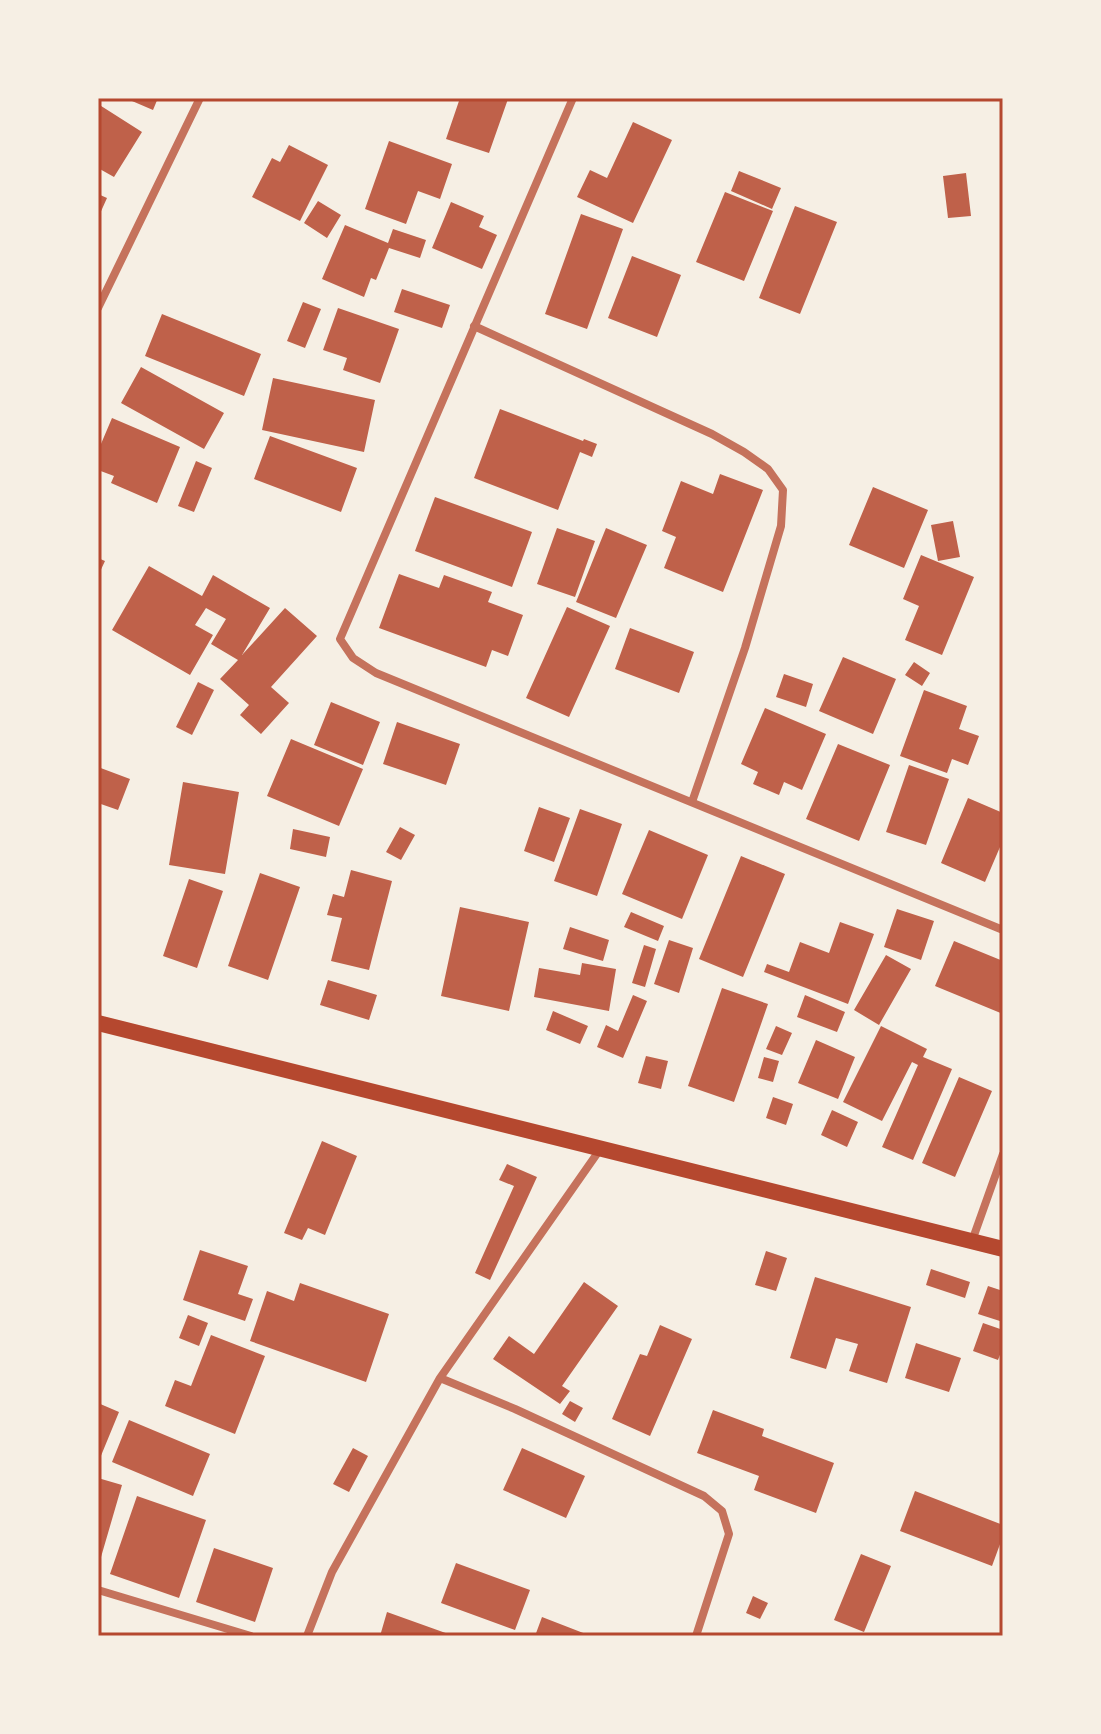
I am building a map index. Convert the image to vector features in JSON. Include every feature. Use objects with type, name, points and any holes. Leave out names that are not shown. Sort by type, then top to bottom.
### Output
[{"type":"main road","points":[[98,1023],[1003,1249]]},
{"type":"street","points":[[98,308],[200,98]]},
{"type":"street","points":[[573,98],[340,639],[353,658],[376,673],[1003,930]]},
{"type":"street","points":[[98,279],[111,282]]},
{"type":"street","points":[[474,326],[712,434],[768,469],[783,490],[781,526],[745,648],[692,802]]},
{"type":"street","points":[[307,1636],[332,1572],[440,1378],[601,1148]]},
{"type":"street","points":[[972,1241],[1003,1154]]},
{"type":"street","points":[[440,1378],[704,1496],[722,1511],[729,1534],[696,1636]]},
{"type":"street","points":[[98,1590],[251,1636]]},
{"type":"building","points":[[125,98],[158,98],[153,110]]},
{"type":"building","points":[[460,98],[508,99],[489,153],[446,139]]},
{"type":"building","points":[[98,104],[142,132],[114,177],[98,168]]},
{"type":"building","points":[[633,122],[672,140],[633,223],[577,197],[590,170],[607,178]]},
{"type":"building","points":[[389,141],[452,164],[440,199],[418,191],[406,224],[365,209]]},
{"type":"building","points":[[289,145],[328,165],[300,221],[252,197],[272,158],[280,162]]},
{"type":"building","points":[[739,171],[781,188],[772,209],[731,191]]},
{"type":"building","points":[[966,173],[971,216],[948,218],[943,176]]},
{"type":"building","points":[[725,192],[773,211],[744,281],[696,262]]},
{"type":"building","points":[[98,194],[107,198],[98,218]]},
{"type":"building","points":[[318,201],[341,215],[327,238],[304,223]]},
{"type":"building","points":[[451,202],[484,216],[479,227],[497,235],[482,269],[432,248]]},
{"type":"building","points":[[795,206],[837,222],[800,314],[759,298]]},
{"type":"building","points":[[581,214],[623,229],[587,329],[545,314]]},
{"type":"building","points":[[345,225],[388,243],[393,229],[426,240],[420,258],[389,248],[376,280],[371,278],[364,297],[322,279]]},
{"type":"building","points":[[632,256],[681,275],[657,337],[608,318]]},
{"type":"building","points":[[402,289],[450,305],[442,328],[394,312]]},
{"type":"building","points":[[303,302],[321,309],[305,348],[287,341]]},
{"type":"building","points":[[338,308],[399,329],[380,383],[343,370],[347,358],[323,350]]},
{"type":"building","points":[[162,314],[261,354],[244,396],[145,356]]},
{"type":"building","points":[[141,367],[224,413],[204,449],[121,403]]},
{"type":"building","points":[[273,378],[375,400],[364,452],[262,430]]},
{"type":"building","points":[[500,409],[597,444],[592,457],[580,452],[558,510],[474,478]]},
{"type":"building","points":[[112,418],[180,447],[157,503],[111,483],[114,476],[98,470],[98,451]]},
{"type":"building","points":[[270,436],[357,468],[341,512],[254,479]]},
{"type":"building","points":[[196,461],[212,468],[194,512],[178,506]]},
{"type":"building","points":[[720,474],[763,490],[723,592],[664,568],[676,537],[662,531],[681,481],[713,494]]},
{"type":"building","points":[[873,487],[928,510],[904,568],[849,545]]},
{"type":"building","points":[[435,497],[532,532],[512,587],[415,551]]},
{"type":"building","points":[[953,521],[960,557],[938,561],[931,525]]},
{"type":"building","points":[[557,528],[595,541],[575,597],[537,584]]},
{"type":"building","points":[[606,528],[647,545],[616,618],[576,602]]},
{"type":"building","points":[[921,555],[974,577],[942,655],[905,640],[919,606],[903,599]]},
{"type":"building","points":[[98,558],[105,561],[98,576]]},
{"type":"building","points":[[149,566],[202,596],[213,575],[270,608],[242,655],[285,608],[317,636],[271,687],[289,703],[261,734],[240,715],[249,705],[220,679],[238,660],[211,644],[226,619],[206,608],[195,625],[213,635],[190,675],[112,630]]},
{"type":"building","points":[[399,574],[439,588],[444,575],[492,592],[488,602],[523,615],[508,656],[492,650],[486,667],[379,628]]},
{"type":"building","points":[[567,607],[610,626],[569,717],[526,698]]},
{"type":"building","points":[[630,628],[694,652],[679,693],[615,669]]},
{"type":"building","points":[[843,657],[896,679],[873,734],[819,711]]},
{"type":"building","points":[[914,662],[930,673],[922,686],[905,675]]},
{"type":"building","points":[[784,674],[813,684],[806,707],[776,697]]},
{"type":"building","points":[[198,682],[214,690],[192,735],[176,727]]},
{"type":"building","points":[[924,690],[967,706],[959,729],[979,736],[968,765],[952,759],[947,773],[900,756]]},
{"type":"building","points":[[331,702],[380,722],[363,765],[314,745]]},
{"type":"building","points":[[765,708],[826,734],[802,790],[784,782],[779,795],[753,784],[758,772],[741,764]]},
{"type":"building","points":[[397,722],[460,744],[446,785],[383,764]]},
{"type":"building","points":[[291,739],[363,769],[339,826],[267,796]]},
{"type":"building","points":[[838,744],[890,765],[859,841],[806,819]]},
{"type":"building","points":[[909,765],[949,779],[926,845],[886,832]]},
{"type":"building","points":[[98,767],[130,779],[118,810],[98,803]]},
{"type":"building","points":[[183,782],[239,792],[225,874],[169,865]]},
{"type":"building","points":[[968,798],[1003,813],[1003,840],[985,882],[941,863]]},
{"type":"building","points":[[539,807],[570,818],[554,862],[524,851]]},
{"type":"building","points":[[580,809],[622,824],[597,896],[554,881]]},
{"type":"building","points":[[400,827],[415,835],[401,860],[386,852]]},
{"type":"building","points":[[293,829],[330,837],[326,857],[290,849]]},
{"type":"building","points":[[649,830],[708,855],[682,919],[622,894]]},
{"type":"building","points":[[741,856],[785,874],[743,977],[699,959]]},
{"type":"building","points":[[351,870],[392,881],[369,970],[331,961],[342,918],[327,915],[333,894],[344,897]]},
{"type":"building","points":[[260,873],[300,887],[268,980],[228,966]]},
{"type":"building","points":[[189,879],[223,891],[197,968],[163,956]]},
{"type":"building","points":[[460,907],[529,922],[509,1011],[441,996]]},
{"type":"building","points":[[897,909],[934,921],[921,960],[884,947]]},
{"type":"building","points":[[631,912],[664,926],[658,941],[624,927]]},
{"type":"building","points":[[840,922],[874,934],[848,1004],[764,972],[767,964],[789,972],[800,942],[829,953]]},
{"type":"building","points":[[570,927],[609,940],[603,961],[563,949]]},
{"type":"building","points":[[669,940],[693,948],[679,993],[654,984]]},
{"type":"building","points":[[954,941],[1003,961],[1003,1014],[935,986]]},
{"type":"building","points":[[644,945],[656,949],[645,987],[632,983]]},
{"type":"building","points":[[886,955],[911,969],[879,1025],[854,1010]]},
{"type":"building","points":[[582,963],[616,969],[609,1011],[534,997],[539,968],[580,975]]},
{"type":"building","points":[[328,980],[377,995],[369,1020],[320,1005]]},
{"type":"building","points":[[722,988],[768,1004],[734,1102],[688,1086]]},
{"type":"building","points":[[633,995],[647,1001],[623,1058],[597,1047],[606,1025],[618,1031]]},
{"type":"building","points":[[805,995],[845,1012],[837,1032],[797,1017]]},
{"type":"building","points":[[553,1011],[588,1026],[580,1044],[546,1030]]},
{"type":"building","points":[[776,1026],[792,1033],[782,1055],[766,1049]]},
{"type":"building","points":[[881,1026],[927,1049],[923,1057],[952,1069],[913,1160],[882,1147],[918,1065],[912,1062],[882,1121],[843,1102]]},
{"type":"building","points":[[816,1040],[855,1057],[838,1099],[798,1083]]},
{"type":"building","points":[[646,1056],[668,1061],[661,1089],[638,1083]]},
{"type":"building","points":[[764,1057],[779,1061],[773,1082],[758,1078]]},
{"type":"building","points":[[959,1077],[992,1091],[955,1177],[922,1163]]},
{"type":"building","points":[[773,1097],[793,1104],[786,1125],[766,1118]]},
{"type":"building","points":[[832,1110],[858,1122],[847,1147],[821,1135]]},
{"type":"building","points":[[322,1141],[357,1156],[325,1235],[308,1228],[302,1240],[284,1233]]},
{"type":"building","points":[[507,1164],[537,1177],[490,1280],[475,1273],[514,1186],[499,1180]]},
{"type":"building","points":[[200,1250],[248,1266],[238,1294],[253,1299],[245,1321],[183,1300]]},
{"type":"building","points":[[766,1251],[787,1258],[776,1291],[755,1285]]},
{"type":"building","points":[[931,1269],[970,1282],[965,1298],[926,1285]]},
{"type":"building","points":[[815,1277],[911,1307],[887,1383],[849,1371],[858,1344],[836,1338],[826,1369],[790,1358]]},
{"type":"building","points":[[584,1282],[618,1306],[562,1386],[570,1391],[560,1404],[493,1359],[509,1336],[534,1354]]},
{"type":"building","points":[[300,1283],[389,1314],[366,1382],[250,1341],[267,1291],[294,1301]]},
{"type":"building","points":[[988,1286],[1003,1291],[1003,1322],[978,1314]]},
{"type":"building","points":[[188,1315],[208,1323],[199,1346],[179,1338]]},
{"type":"building","points":[[983,1323],[1003,1330],[1003,1347],[998,1360],[973,1351]]},
{"type":"building","points":[[660,1325],[692,1339],[650,1436],[612,1419],[640,1354],[647,1356]]},
{"type":"building","points":[[211,1335],[265,1356],[235,1434],[165,1406],[175,1380],[191,1386]]},
{"type":"building","points":[[916,1343],[961,1358],[949,1392],[905,1378]]},
{"type":"building","points":[[570,1401],[583,1408],[575,1422],[562,1414]]},
{"type":"building","points":[[98,1403],[119,1412],[98,1463]]},
{"type":"building","points":[[713,1410],[764,1429],[762,1436],[834,1463],[816,1513],[754,1490],[759,1476],[697,1453]]},
{"type":"building","points":[[129,1420],[210,1454],[193,1496],[112,1462]]},
{"type":"building","points":[[353,1448],[368,1456],[349,1492],[333,1484]]},
{"type":"building","points":[[522,1448],[585,1476],[566,1518],[503,1490]]},
{"type":"building","points":[[98,1478],[122,1485],[99,1564],[98,1564]]},
{"type":"building","points":[[915,1491],[1003,1525],[1003,1536],[992,1566],[900,1531]]},
{"type":"building","points":[[137,1496],[206,1520],[179,1598],[110,1574]]},
{"type":"building","points":[[214,1548],[273,1568],[255,1622],[196,1602]]},
{"type":"building","points":[[861,1554],[891,1566],[864,1632],[834,1620]]},
{"type":"building","points":[[456,1563],[530,1590],[515,1630],[441,1603]]},
{"type":"building","points":[[753,1596],[768,1603],[760,1619],[746,1613]]},
{"type":"building","points":[[387,1612],[454,1636],[380,1636]]},
{"type":"building","points":[[542,1617],[591,1636],[535,1636]]}]
